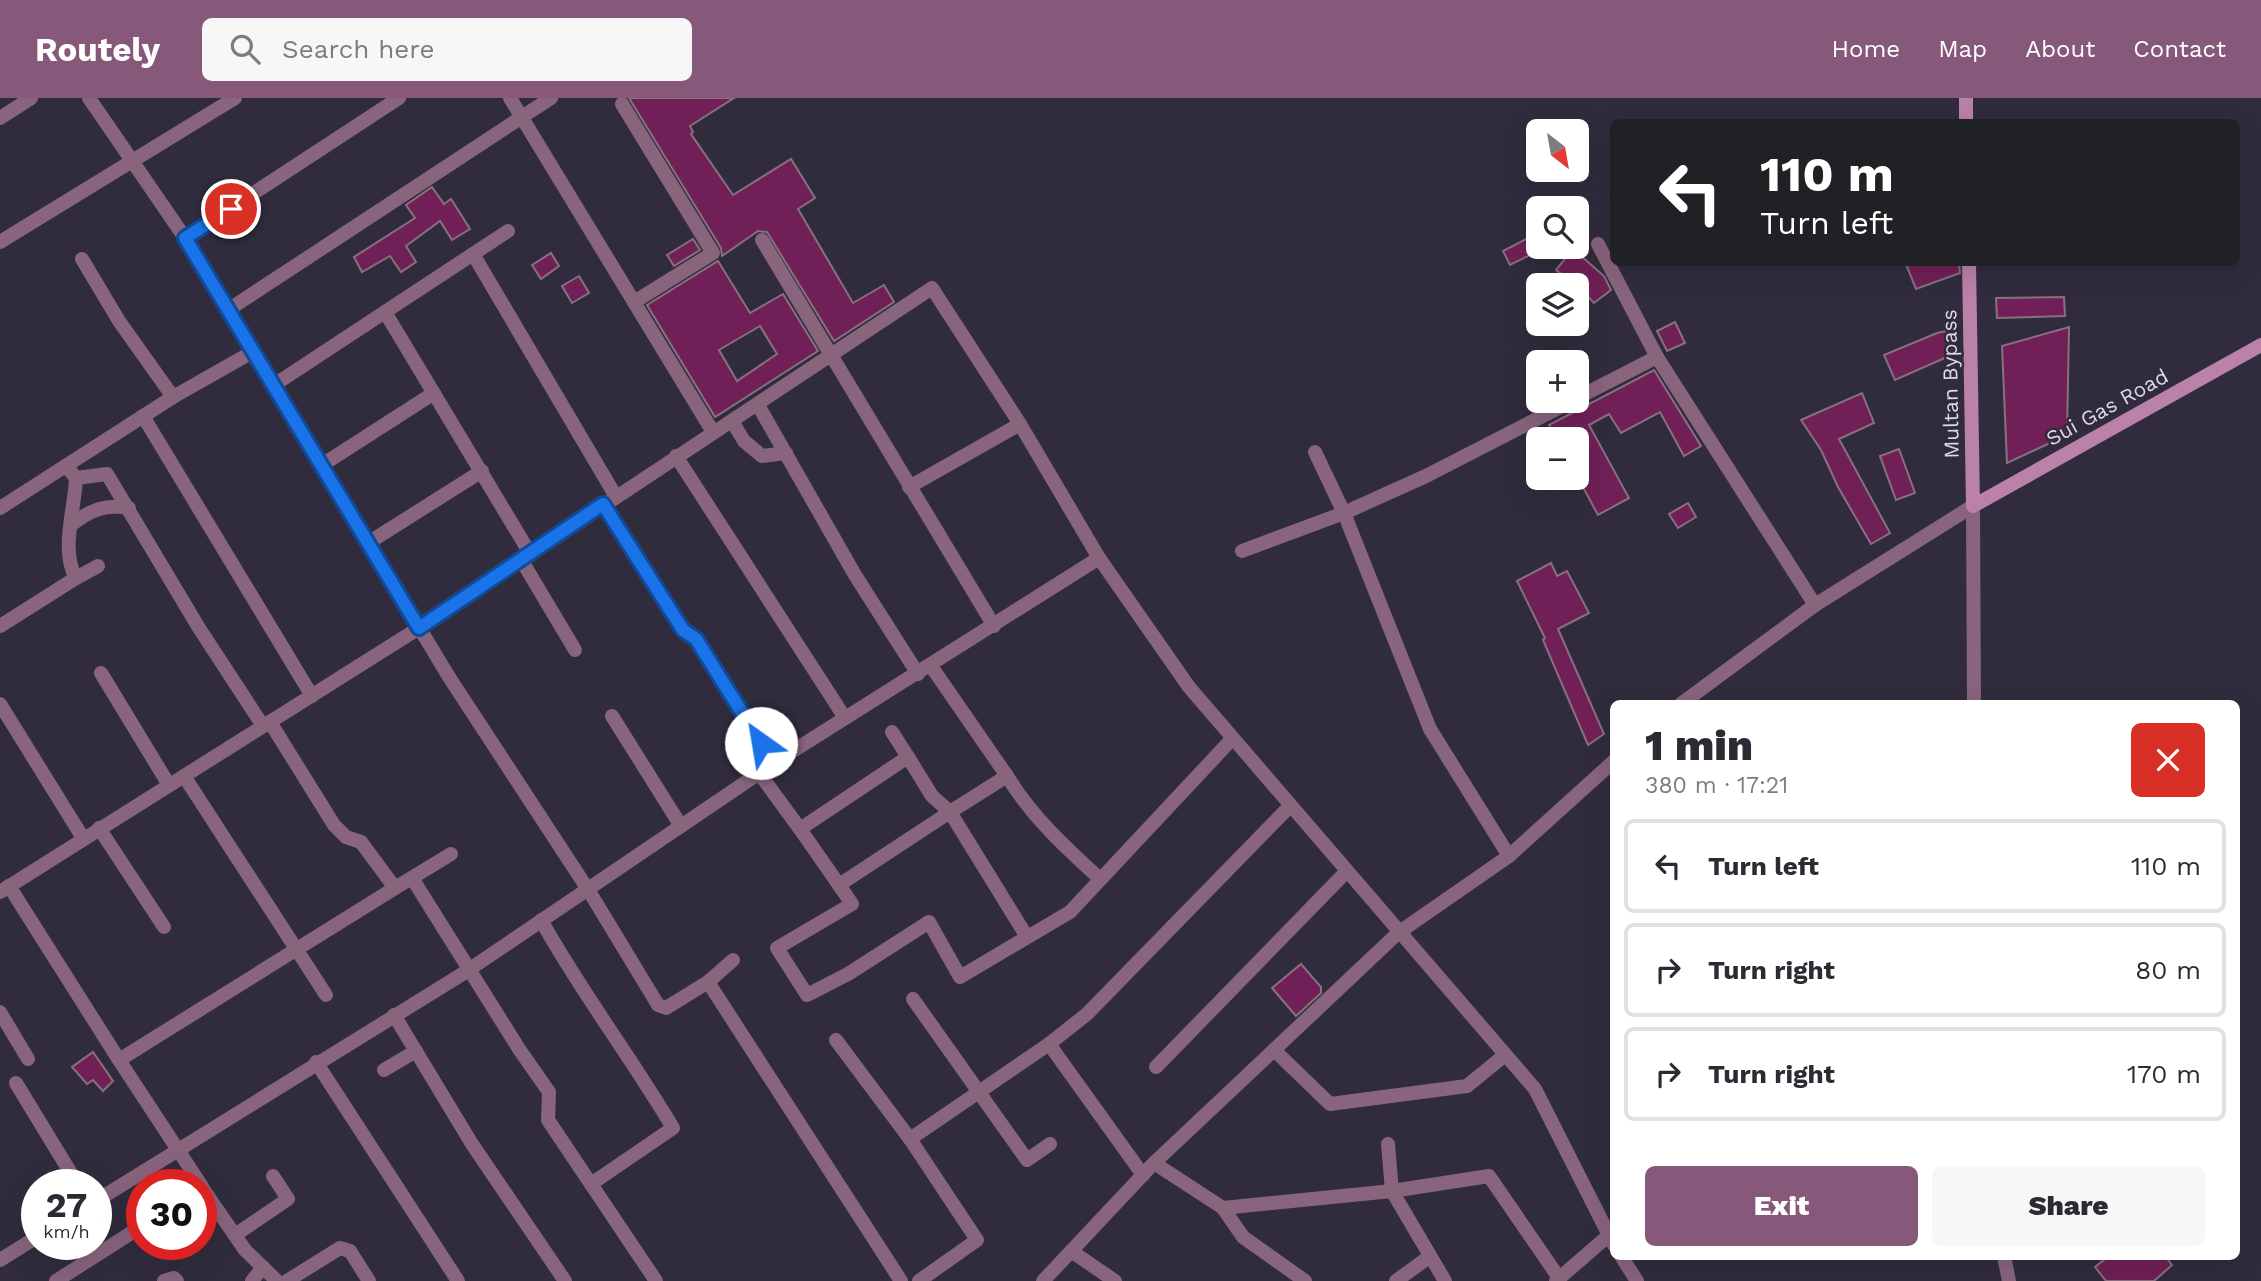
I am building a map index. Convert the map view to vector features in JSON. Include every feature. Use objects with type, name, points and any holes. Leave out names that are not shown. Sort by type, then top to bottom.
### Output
[{"type":"main road","points":[[1966,98],[1966,119]]},
{"type":"main road","name":"Multan Bypass","points":[[1969,266],[1973,506]]},
{"type":"main road","name":"Sui Gas Road","points":[[1973,506],[2261,345]]},
{"type":"street","points":[[0,118],[31,98]]},
{"type":"street","points":[[89,98],[185,238],[419,628],[589,891],[658,1005],[666,1008],[708,982],[733,960]]},
{"type":"street","points":[[0,242],[235,98]]},
{"type":"street","points":[[185,238],[399,98]]},
{"type":"street","points":[[510,98],[713,432]]},
{"type":"street","points":[[228,310],[551,98]]},
{"type":"street","points":[[622,104],[713,253],[634,302]]},
{"type":"street","points":[[274,385],[508,231]]},
{"type":"street","points":[[762,240],[994,626]]},
{"type":"street","points":[[1598,244],[1657,357],[1815,605]]},
{"type":"street","points":[[473,254],[683,630],[696,639],[774,763]]},
{"type":"street","points":[[82,259],[119,321],[173,397]]},
{"type":"street","points":[[190,1169],[5,889],[419,628],[526,558],[609,499],[758,405],[932,288],[1020,424],[1099,558],[1189,687],[1289,807],[1535,1089],[1610,1239]]},
{"type":"street","points":[[385,312],[482,471],[575,650]]},
{"type":"street","points":[[0,508],[173,397],[254,351]]},
{"type":"street","points":[[1589,392],[1657,357]]},
{"type":"street","points":[[322,466],[434,393]]},
{"type":"street","points":[[758,405],[855,575],[1007,776],[1026,806],[1047,831],[1100,879]]},
{"type":"street","points":[[1242,551],[1344,513],[1426,476],[1549,413]]},
{"type":"street","points":[[143,416],[312,696]]},
{"type":"street","points":[[732,421],[744,442],[762,456],[786,453]]},
{"type":"street","points":[[909,487],[1020,424]]},
{"type":"street","points":[[1315,452],[1344,513],[1430,729],[1509,856]]},
{"type":"street","points":[[676,456],[845,718]]},
{"type":"street","points":[[66,466],[76,478],[71,525],[71,569],[76,578]]},
{"type":"street","points":[[368,543],[482,471]]},
{"type":"street","points":[[76,478],[107,474],[199,628],[334,825],[346,837],[361,842],[395,888]]},
{"type":"street","points":[[71,525],[97,508],[114,505],[129,508]]},
{"type":"street","points":[[1686,700],[1815,605],[1973,506]]},
{"type":"street","points":[[1973,506],[1974,700]]},
{"type":"street","points":[[112,1191],[468,970],[589,891],[774,763],[1099,558]]},
{"type":"street","points":[[0,626],[99,566]]},
{"type":"street","points":[[101,673],[169,785]]},
{"type":"street","points":[[0,704],[83,838]]},
{"type":"street","points":[[612,716],[681,826]]},
{"type":"street","points":[[892,732],[932,796],[950,812],[1027,937]]},
{"type":"street","points":[[760,774],[852,904],[777,948],[807,995],[848,974],[929,922],[960,977],[1070,912],[1232,739]]},
{"type":"street","points":[[800,829],[908,757]]},
{"type":"street","points":[[1043,1281],[1154,1163],[1398,933],[1509,856],[1610,765]]},
{"type":"street","points":[[184,776],[326,995]]},
{"type":"street","points":[[839,885],[1007,776]]},
{"type":"street","points":[[909,1139],[1049,1044],[1087,1014],[1289,807]]},
{"type":"street","points":[[99,828],[164,927]]},
{"type":"street","points":[[119,1060],[451,854]]},
{"type":"street","points":[[1156,1066],[1346,872]]},
{"type":"street","points":[[412,878],[468,970],[549,1092],[548,1120],[656,1281]]},
{"type":"street","points":[[541,920],[565,962],[635,1064],[673,1128],[591,1184]]},
{"type":"street","points":[[708,982],[901,1281]]},
{"type":"street","points":[[913,999],[981,1090],[1027,1160],[1050,1143]]},
{"type":"street","points":[[0,1012],[27,1059]]},
{"type":"street","points":[[394,1015],[472,1144],[565,1281]]},
{"type":"street","points":[[836,1040],[909,1139],[977,1240],[919,1281]]},
{"type":"street","points":[[1049,1044],[1143,1175]]},
{"type":"street","points":[[1274,1050],[1330,1104],[1467,1086],[1505,1055]]},
{"type":"street","points":[[384,1070],[416,1051]]},
{"type":"street","points":[[316,1062],[458,1281]]},
{"type":"street","points":[[16,1083],[68,1169]]},
{"type":"street","points":[[1388,1144],[1392,1191],[1429,1257],[1446,1281]]},
{"type":"street","points":[[1154,1163],[1223,1208],[1243,1237],[1305,1281]]},
{"type":"street","points":[[235,1235],[288,1199],[272,1176]]},
{"type":"street","points":[[1223,1208],[1392,1191],[1489,1176],[1558,1280],[1610,1242]]},
{"type":"street","points":[[217,1209],[235,1235],[277,1281]]},
{"type":"street","points":[[56,1281],[126,1236]]},
{"type":"street","points":[[0,1260],[21,1247]]},
{"type":"street","points":[[287,1281],[340,1248],[350,1251],[369,1281]]},
{"type":"street","points":[[1071,1251],[1115,1281]]},
{"type":"street","points":[[1395,1281],[1429,1257]]},
{"type":"street","points":[[1624,1260],[1637,1281]]},
{"type":"street","points":[[2005,1260],[2009,1281]]},
{"type":"street","points":[[252,1281],[263,1267]]},
{"type":"street","points":[[164,1281],[174,1278],[177,1281]]},
{"type":"building","points":[[629,98],[734,98],[690,126],[693,132],[691,134],[733,195],[791,159],[815,198],[798,209],[853,303],[884,285],[894,302],[834,341],[767,232],[758,231],[722,256],[721,248]]},
{"type":"building","points":[[432,187],[444,204],[451,199],[470,229],[452,240],[440,221],[406,246],[416,262],[401,272],[390,256],[362,272],[354,257],[415,218],[406,205]]},
{"type":"building","points":[[693,239],[700,250],[674,266],[667,255]]},
{"type":"building","points":[[1526,239],[1526,257],[1510,265],[1503,251]]},
{"type":"building","points":[[551,253],[559,266],[541,279],[532,265]]},
{"type":"building","points":[[1565,259],[1584,259],[1604,276],[1611,290],[1594,303],[1589,298],[1589,273],[1560,273],[1556,270]]},
{"type":"building","points":[[718,261],[750,313],[783,294],[818,351],[715,417],[647,305]],"holes":[[[760,326],[777,354],[737,381],[719,350]]]},
{"type":"building","points":[[1907,266],[1959,266],[1960,273],[1916,289]]},
{"type":"building","points":[[579,276],[589,293],[572,303],[562,286]]},
{"type":"building","points":[[2064,297],[2065,316],[1997,318],[1996,298]]},
{"type":"building","points":[[1675,322],[1685,343],[1667,351],[1657,331]]},
{"type":"building","points":[[2069,327],[2067,435],[2007,463],[2002,346]]},
{"type":"building","points":[[1956,329],[1956,353],[1895,380],[1884,355],[1937,333]]},
{"type":"building","points":[[1654,370],[1701,446],[1684,456],[1660,412],[1621,433],[1609,414],[1589,425],[1629,498],[1598,515],[1585,490],[1589,490],[1589,427],[1549,425],[1572,413],[1589,413],[1589,404]]},
{"type":"building","points":[[1862,393],[1874,423],[1839,439],[1890,533],[1871,544],[1838,487],[1821,450],[1801,420]]},
{"type":"building","points":[[1899,449],[1915,493],[1896,500],[1880,456]]},
{"type":"building","points":[[1688,503],[1696,517],[1678,528],[1669,514]]},
{"type":"building","points":[[1551,563],[1557,576],[1567,571],[1589,613],[1558,629],[1604,734],[1588,745],[1543,640],[1545,638],[1517,581]]},
{"type":"building","points":[[1301,964],[1321,987],[1321,993],[1296,1016],[1272,988]]},
{"type":"building","points":[[93,1052],[113,1081],[103,1091],[93,1080],[87,1084],[72,1067]]},
{"type":"building","points":[[2104,1260],[2168,1260],[2172,1265],[2154,1281],[2106,1281],[2095,1267]]},
{"type":"route","points":[[231,209],[185,238],[419,628],[603,504],[683,630],[696,639],[761,743]]}]
